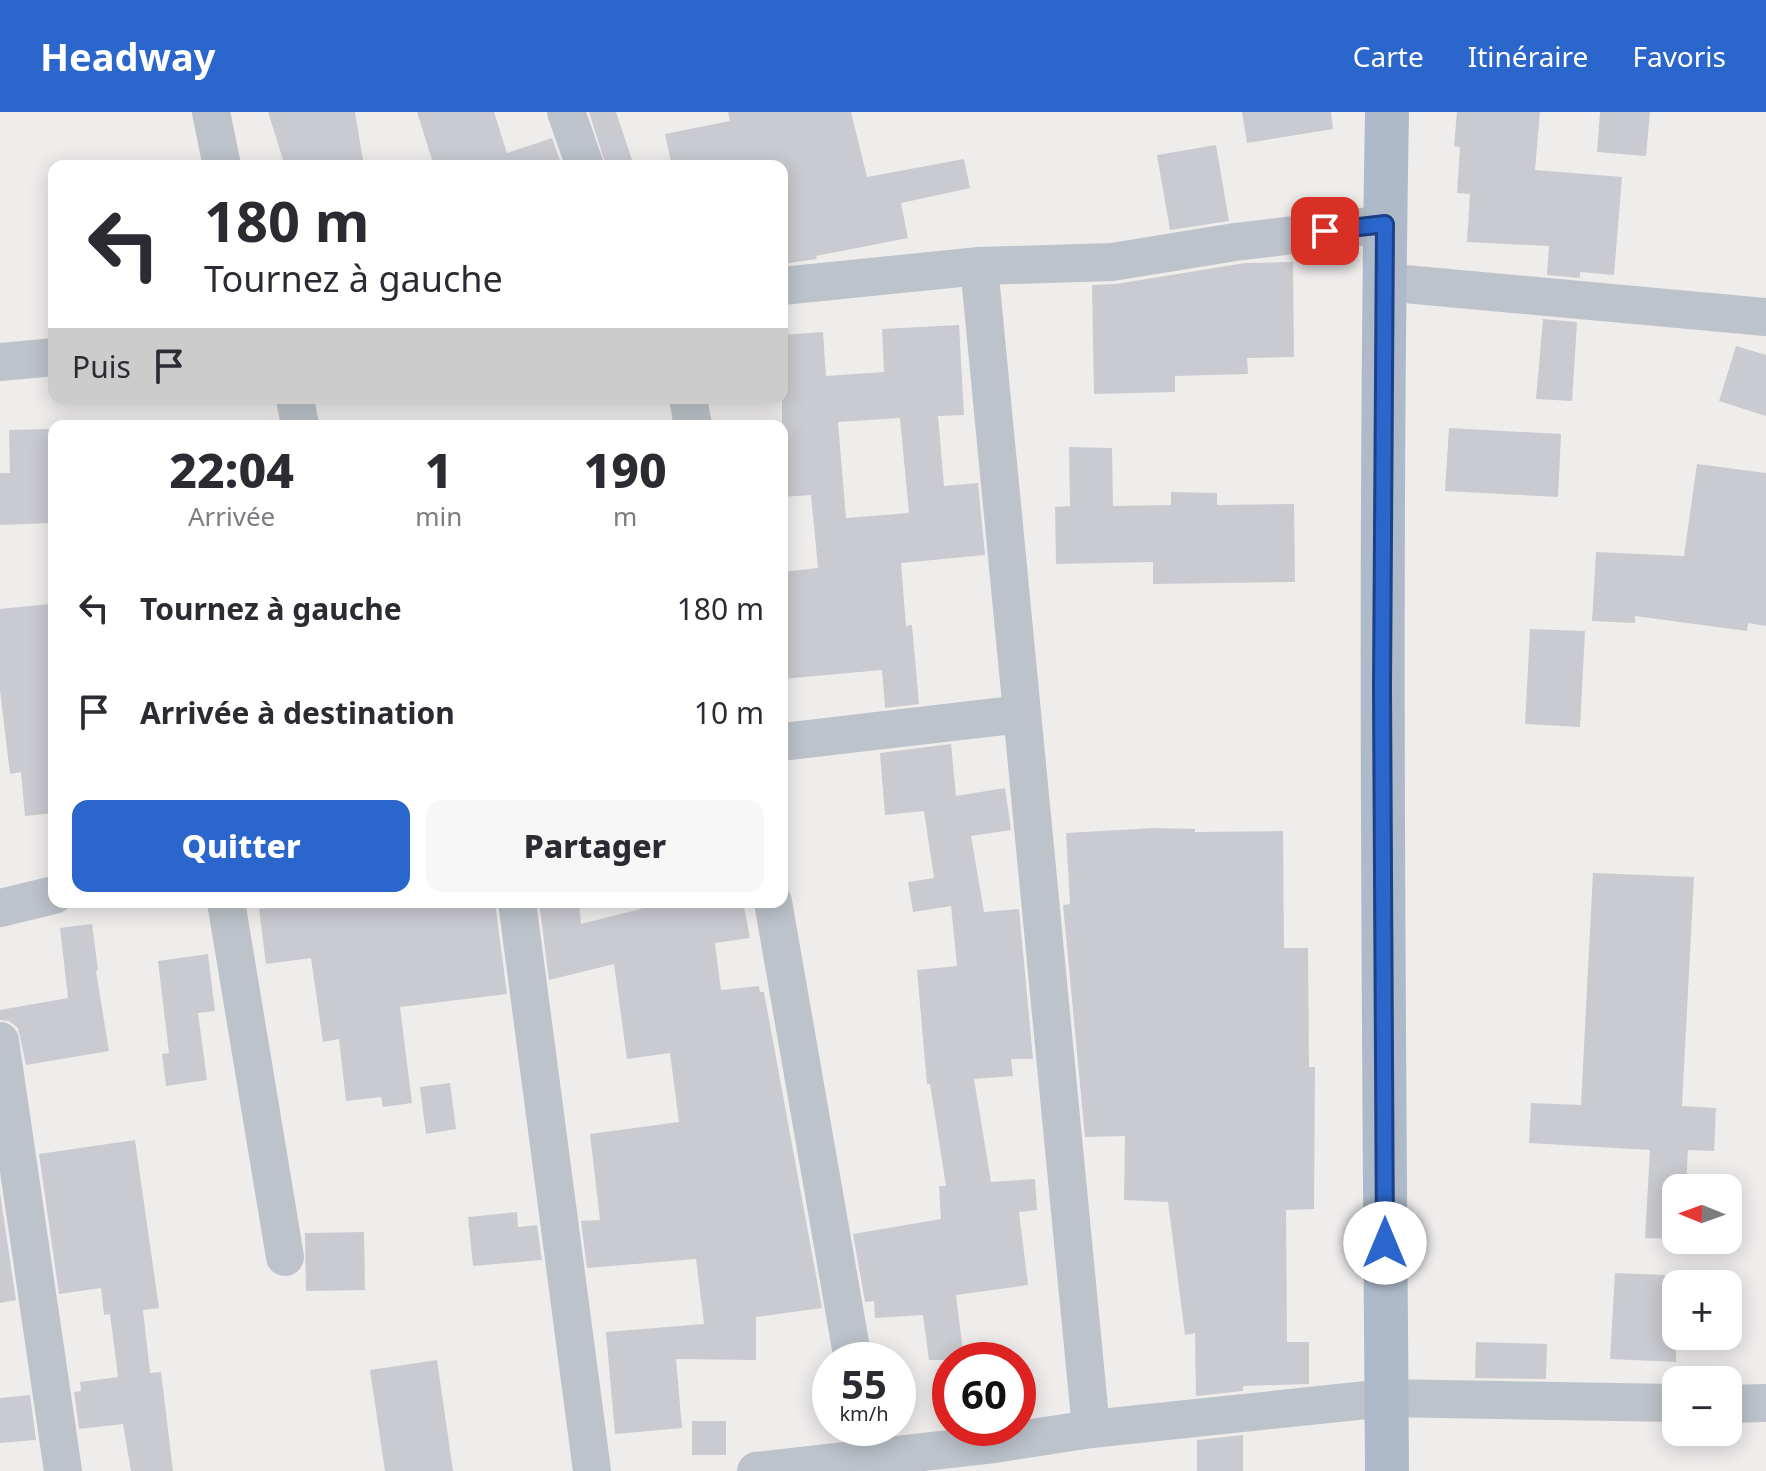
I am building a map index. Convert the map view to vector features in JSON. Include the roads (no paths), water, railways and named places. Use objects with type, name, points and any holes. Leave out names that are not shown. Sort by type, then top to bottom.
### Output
[{"type":"main road","points":[[1387,112],[1383,282],[1382,704],[1387,1471]]},
{"type":"street","points":[[211,112],[221,160]]},
{"type":"street","points":[[566,112],[583,160]]},
{"type":"street","points":[[788,285],[979,266],[1112,262],[1235,242],[1385,224]]},
{"type":"street","points":[[979,266],[1091,1429]]},
{"type":"street","points":[[1383,282],[1766,317]]},
{"type":"street","points":[[0,362],[48,358]]},
{"type":"street","points":[[788,741],[1021,714]]},
{"type":"street","points":[[0,908],[48,896]]},
{"type":"street","points":[[227,908],[285,1257]]},
{"type":"street","points":[[518,908],[592,1471]]},
{"type":"street","points":[[774,908],[850,1342]]},
{"type":"street","points":[[0,1041],[63,1471]]},
{"type":"street","points":[[916,1440],[1091,1429],[1386,1398],[1662,1403]]},
{"type":"street","points":[[1742,1404],[1766,1403]]},
{"type":"street","points":[[756,1471],[856,1446]]}]
